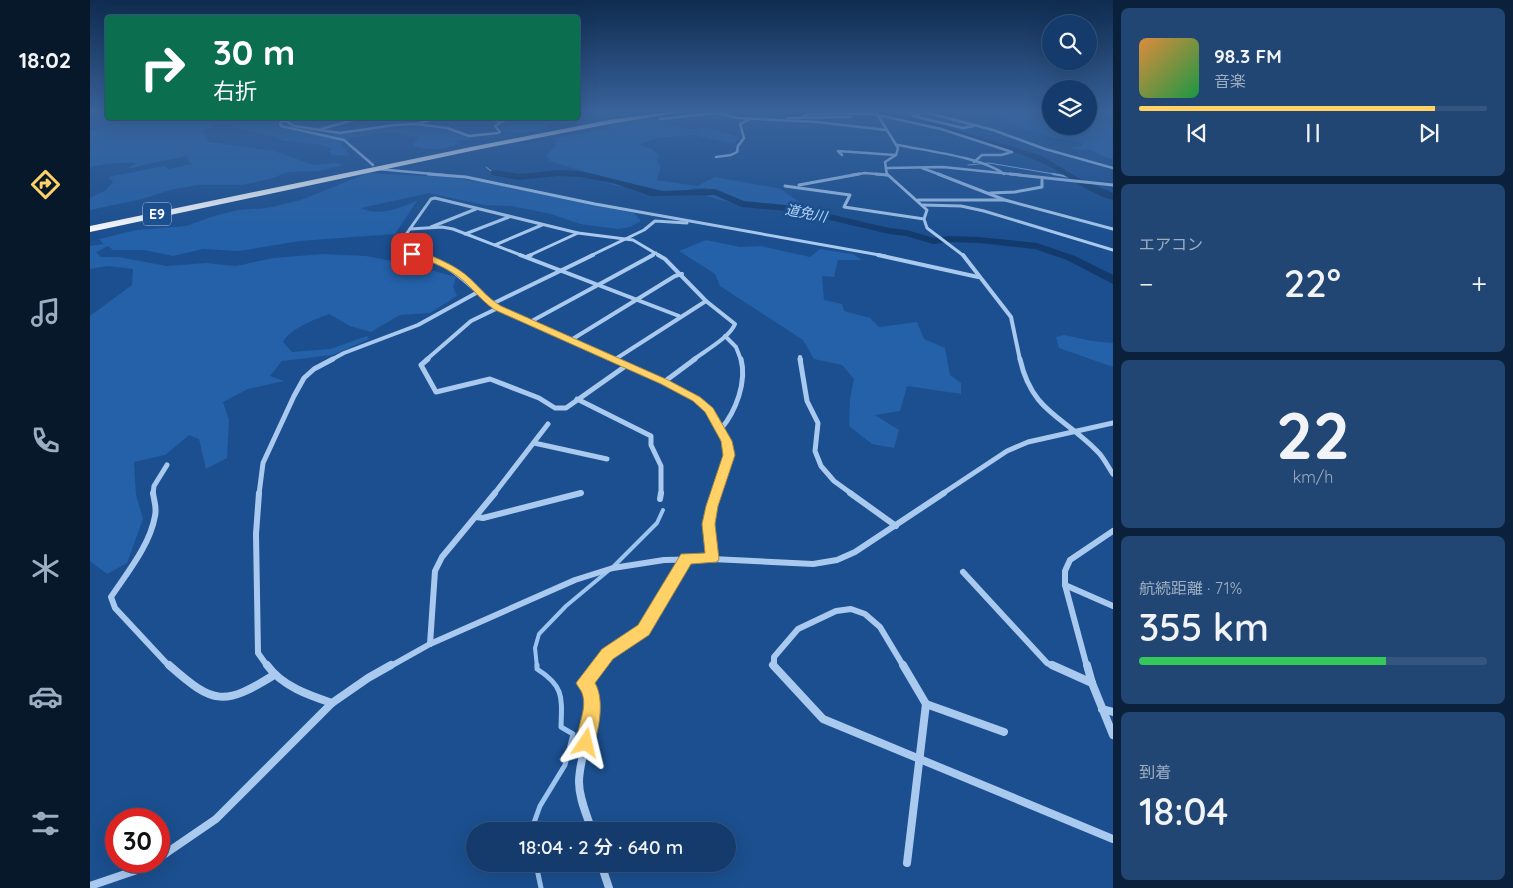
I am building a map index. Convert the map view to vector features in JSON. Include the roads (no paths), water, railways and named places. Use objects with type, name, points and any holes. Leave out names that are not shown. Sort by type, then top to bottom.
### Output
[{"type":"highway","name":"E9","points":[[90,229],[224,199],[452,153]]},
{"type":"street","points":[[359,153],[373,166]]},
{"type":"street","points":[[716,157],[735,153]]},
{"type":"street","points":[[873,153],[896,155]]},
{"type":"street","points":[[936,153],[1002,170],[1004,174]]},
{"type":"street","points":[[974,162],[982,155],[1007,153]]},
{"type":"street","points":[[1061,153],[1113,168]]},
{"type":"street","points":[[887,175],[885,162],[896,155]]},
{"type":"street","points":[[919,167],[1004,200],[1113,229]]},
{"type":"street","points":[[887,168],[943,167],[1042,179],[1113,185]]},
{"type":"street","points":[[378,169],[466,177],[595,204],[919,263],[949,272],[978,277]]},
{"type":"street","points":[[795,187],[865,173],[887,175],[923,204],[927,210],[924,219],[927,228],[964,256],[978,277],[1005,309],[1014,325],[1026,382],[1032,393],[1039,402],[1098,452],[1113,474]]},
{"type":"street","points":[[988,193],[1015,192],[1042,187],[1042,179]]},
{"type":"street","points":[[785,186],[850,195],[844,207],[924,219]]},
{"type":"street","points":[[664,382],[725,336],[733,329],[735,324],[706,301],[682,274],[656,253],[633,240],[578,233],[435,198],[430,199],[395,250],[423,256],[453,270],[463,277],[484,299],[498,308],[664,382],[696,399],[709,410],[727,441],[729,455],[708,524],[712,559]]},
{"type":"street","points":[[918,200],[1004,200]]},
{"type":"street","points":[[923,204],[961,206],[984,211],[1113,250]]},
{"type":"street","points":[[431,227],[478,208]]},
{"type":"street","points":[[465,234],[510,216]]},
{"type":"street","points":[[492,304],[624,238],[644,230],[655,221],[729,227]]},
{"type":"street","points":[[494,246],[542,225]]},
{"type":"street","points":[[410,229],[431,227],[452,229],[679,316]]},
{"type":"street","points":[[526,257],[578,233]]},
{"type":"street","points":[[530,322],[656,253]]},
{"type":"street","points":[[571,340],[675,276],[682,274]]},
{"type":"street","points":[[332,703],[303,693],[274,675],[258,652],[256,534],[258,488],[263,463],[294,396],[304,378],[314,369],[328,360],[418,325],[478,292]]},
{"type":"street","points":[[614,360],[679,316],[706,301]]},
{"type":"street","points":[[498,308],[471,321],[421,365],[436,392],[490,380],[539,398],[555,408],[566,408],[626,365]]},
{"type":"street","points":[[721,429],[732,415],[738,397],[742,371],[740,356],[731,341],[725,336]]},
{"type":"street","points":[[800,357],[807,401],[818,423],[815,451],[821,466],[834,481],[896,526]]},
{"type":"street","points":[[578,399],[650,436],[650,443],[661,464],[663,481],[660,499]]},
{"type":"street","points":[[170,850],[216,819],[332,703],[368,678],[430,644],[575,580],[613,568],[686,558],[813,564],[837,560],[855,552],[896,526],[1007,451],[1028,442],[1113,422]]},
{"type":"street","points":[[430,644],[435,571],[442,557],[476,517],[548,424]]},
{"type":"street","points":[[534,443],[607,459]]},
{"type":"street","points":[[167,465],[154,486],[155,516],[140,554],[111,597],[115,608],[165,662],[206,695],[225,698],[248,692],[274,675]]},
{"type":"street","points":[[476,517],[483,518],[581,493]]},
{"type":"street","points":[[1113,531],[1070,560],[1065,571],[1065,585],[1092,683],[1113,735]]},
{"type":"street","points":[[589,822],[580,794],[579,780],[592,706],[590,689],[584,683],[608,654],[644,630],[686,558]]},
{"type":"street","points":[[963,572],[1047,663],[1092,683]]},
{"type":"street","points":[[1065,585],[1113,606]]},
{"type":"street","points":[[907,863],[918,758],[926,704],[880,627],[865,614],[851,609],[836,611],[798,629],[774,657],[773,664],[823,719],[918,758],[1113,839]]},
{"type":"street","points":[[926,704],[1004,732]]},
{"type":"street","points":[[1102,709],[1113,712]]},
{"type":"street","points":[[604,872],[609,888]]},
{"type":"street","points":[[90,886],[128,873]]},
{"type":"waterway","points":[[1024,153],[1039,158],[1077,181],[1113,197]]},
{"type":"waterway","points":[[968,165],[989,163],[1060,175]]},
{"type":"waterway","points":[[486,167],[494,173]]},
{"type":"waterway","name":"道免川","points":[[494,173],[519,177],[558,173],[581,174],[618,182],[651,193],[662,194],[715,192],[742,204],[796,209],[889,231],[907,233],[933,241],[949,239],[979,240],[1037,246],[1071,258],[1113,280]]},
{"type":"waterway","points":[[1053,174],[1070,177]]},
{"type":"waterway","points":[[613,567],[657,523],[663,510]]},
{"type":"waterway","points":[[537,667],[535,648],[539,634],[566,606],[608,571]]},
{"type":"waterway","points":[[534,822],[540,806],[565,765],[573,734],[561,727],[561,700],[557,687],[537,667]]},
{"type":"waterway","points":[[538,872],[541,888]]}]
